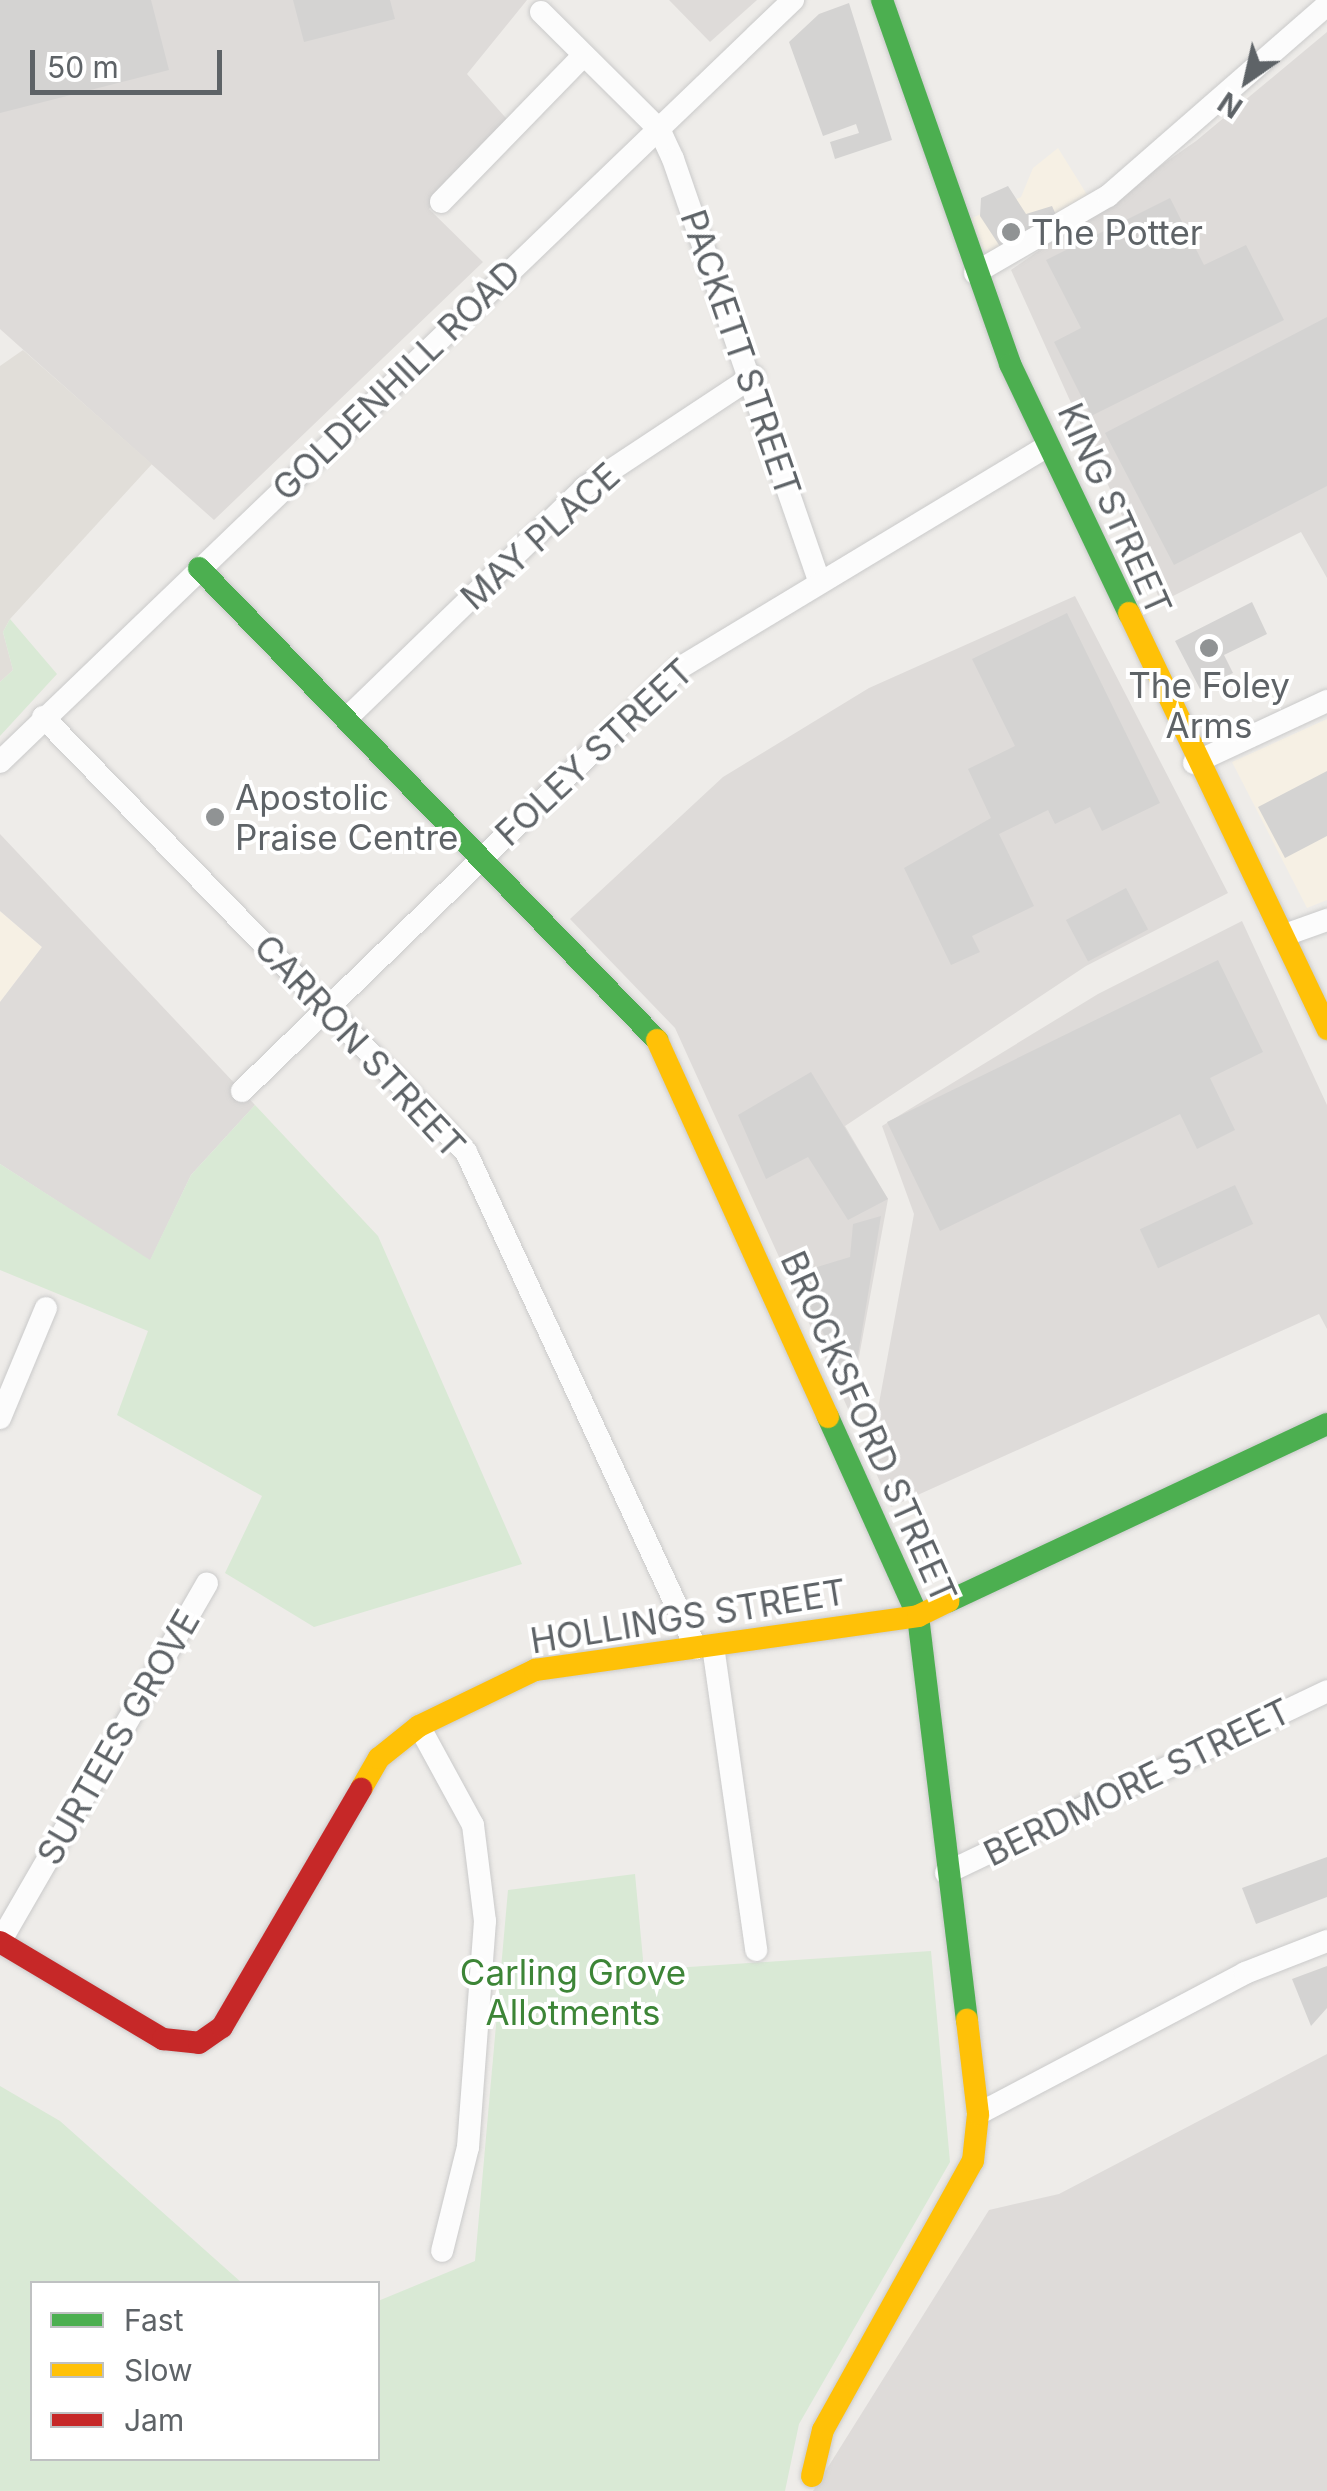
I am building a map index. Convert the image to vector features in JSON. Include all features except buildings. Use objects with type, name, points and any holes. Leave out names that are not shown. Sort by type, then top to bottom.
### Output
[{"type":"street","name":"GOLDENHILL ROAD","points":[[0,762],[793,0]]},
{"type":"street","name":"KING STREET","points":[[882,0],[975,273],[1047,446],[1194,763],[1285,935],[1327,1029]]},
{"type":"street","points":[[975,273],[1108,196],[1327,5]]},
{"type":"street","points":[[541,12],[658,130]]},
{"type":"street","points":[[442,202],[584,55]]},
{"type":"street","name":"PACKETT STREET","points":[[658,130],[752,376],[818,578]]},
{"type":"street","name":"MAY PLACE","points":[[346,719],[584,488],[752,376]]},
{"type":"street","name":"FOLEY STREET","points":[[242,1092],[678,669],[818,578],[1047,446]]},
{"type":"street","name":"BROCKSFORD STREET","points":[[199,568],[657,1040],[918,1616],[978,2114],[964,2191],[822,2430],[812,2476]]},
{"type":"street","points":[[1194,763],[1327,700]]},
{"type":"street","name":"CARRON STREET","points":[[43,717],[466,1152],[704,1647],[756,1950]]},
{"type":"street","points":[[1285,935],[1327,920]]},
{"type":"street","points":[[3,1404],[46,1308]]},
{"type":"street","name":"HOLLINGS STREET","points":[[0,1942],[163,2039],[198,2043],[222,2026],[379,1758],[419,1726],[535,1670],[918,1616],[1327,1424]]},
{"type":"street","name":"SURTEES GROVE","points":[[0,1942],[207,1584]]},
{"type":"street","name":"BERDMORE STREET","points":[[946,1873],[1327,1691]]},
{"type":"street","points":[[419,1726],[472,1826],[485,1921],[468,2147],[442,2251]]},
{"type":"street","points":[[978,2114],[1245,1973],[1327,1941]]},
{"type":"shaded area","points":[[0,0],[527,0],[467,74],[512,125],[429,209],[483,262],[214,520],[0,329]]},
{"type":"shaded area","points":[[669,0],[757,0],[710,42]]},
{"type":"shaded area","points":[[1327,32],[1327,578],[1301,532],[1161,602],[1011,270],[1196,141]]},
{"type":"shaded area","points":[[1058,148],[1091,201],[987,254],[965,221],[1021,197],[1033,168]]},
{"type":"shaded area","points":[[23,350],[152,464],[10,619],[3,632],[13,670],[0,682],[0,366]]},
{"type":"shaded area","points":[[1075,596],[1228,893],[1086,966],[845,1126],[888,1199],[849,1411],[675,1028],[570,919],[723,777],[869,688]]},
{"type":"shaded area","points":[[1327,719],[1327,900],[1307,908],[1232,762]]},
{"type":"shaded area","points":[[0,834],[255,1105],[191,1175],[150,1261],[0,1164],[0,1002],[42,947],[0,911]]},
{"type":"shaded area","points":[[0,911],[42,947],[0,1002]]},
{"type":"shaded area","points":[[1242,921],[1327,1105],[1327,1329],[1319,1314],[891,1507],[869,1457],[914,1214],[882,1126],[1098,994]]},
{"type":"shaded area","points":[[1327,2054],[1327,2491],[813,2491],[989,2210],[1059,2194]]},
{"type":"green space","points":[[10,619],[57,674],[0,736],[0,682],[13,670],[3,632]]},
{"type":"green space","points":[[255,1105],[378,1236],[522,1564],[314,1627],[225,1573],[262,1496],[117,1415],[148,1331],[0,1270],[0,1164],[150,1260],[191,1175]]},
{"type":"green space","name":"Carling Grove Allotments","points":[[635,1874],[644,1970],[931,1951],[950,2162],[799,2424],[785,2491],[0,2491],[0,2086],[60,2121],[240,2281],[30,2281],[30,2461],[380,2461],[380,2300],[475,2261],[508,1890]]},
{"type":"traffic: fast","points":[[882,0],[1010,364],[1129,613]]},
{"type":"traffic: fast","points":[[199,568],[657,1040]]},
{"type":"traffic: fast","points":[[828,1417],[918,1616],[967,2020]]},
{"type":"traffic: fast","points":[[949,1601],[1327,1424]]},
{"type":"traffic: slow","points":[[1129,613],[1327,1029]]},
{"type":"traffic: slow","points":[[657,1040],[828,1417]]},
{"type":"traffic: slow","points":[[361,1789],[379,1758],[419,1726],[535,1670],[918,1616],[949,1601]]},
{"type":"traffic: slow","points":[[812,2476],[823,2430],[973,2161],[978,2114],[967,2020]]},
{"type":"traffic: jam","points":[[0,1942],[163,2039],[199,2043],[222,2027],[361,1789]]},
{"type":"place","name":"The Potter","points":[[1011,232]]},
{"type":"place","name":"The Foley Arms","points":[[1209,648]]},
{"type":"place","name":"Apostolic Praise Centre","points":[[215,817]]}]
